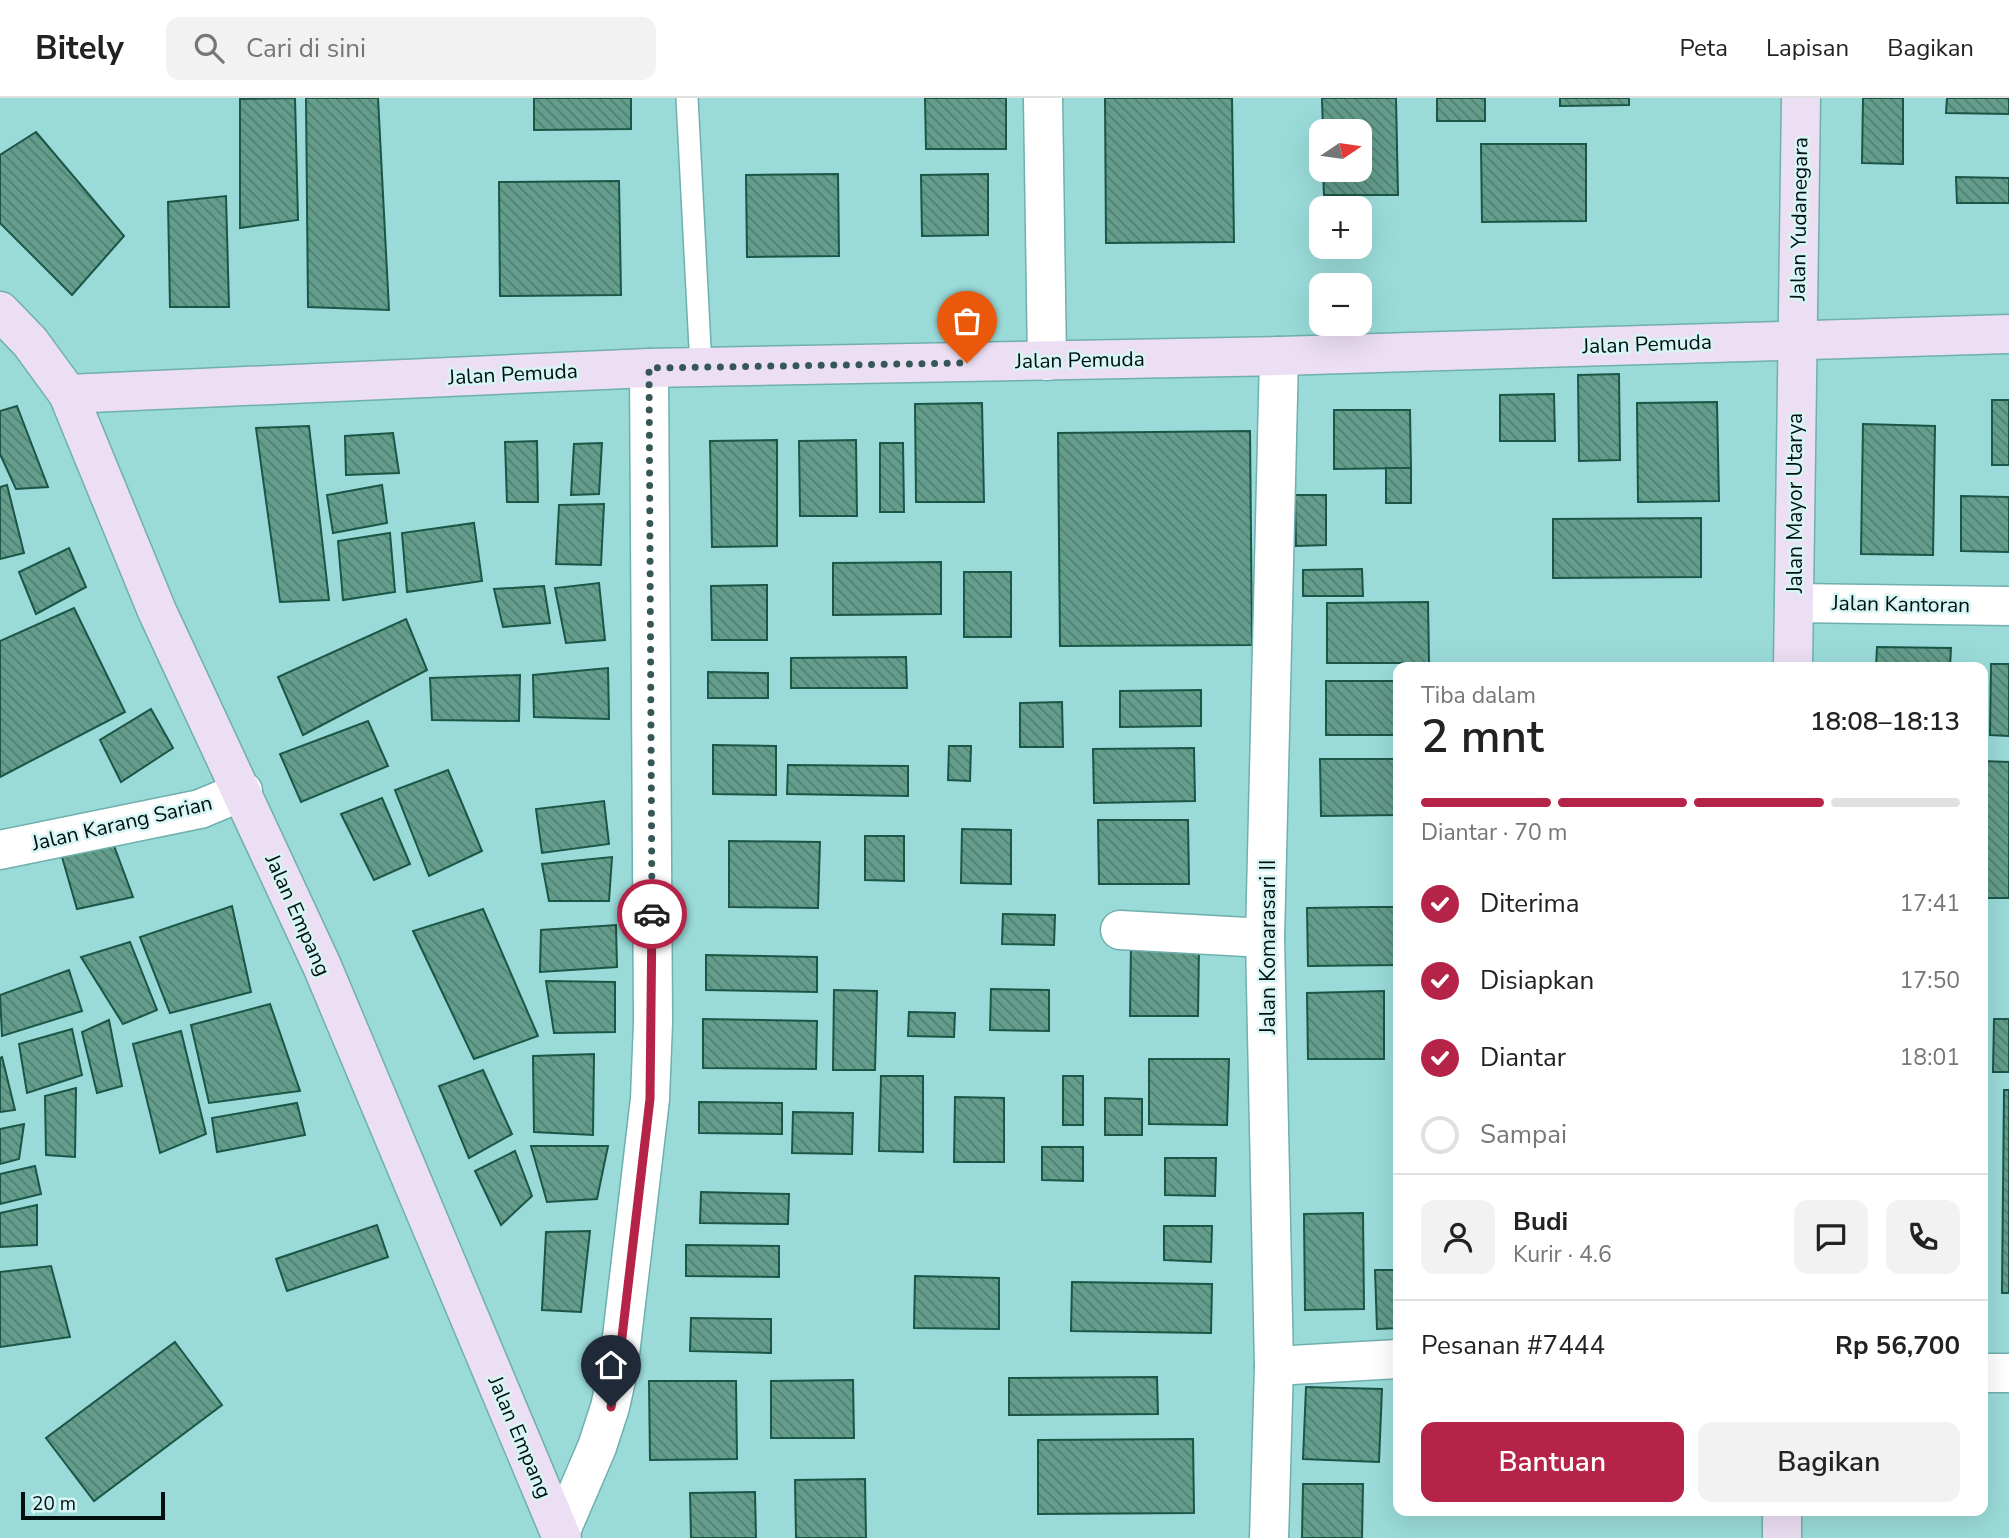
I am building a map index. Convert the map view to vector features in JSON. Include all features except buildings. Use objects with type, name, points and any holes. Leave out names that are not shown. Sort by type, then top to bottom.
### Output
[{"type":"main road","name":"Jalan Yudanegara","points":[[1796,339],[1801,98]]},
{"type":"main road","name":"Jalan Empang","points":[[0,311],[30,342],[68,394],[157,611],[243,791],[322,966],[561,1535]]},
{"type":"main road","name":"Jalan Pemuda","points":[[68,394],[649,368],[1279,356],[2009,334]]},
{"type":"main road","name":"Jalan Mayor Utarya","points":[[1793,662],[1796,339]]},
{"type":"main road","points":[[1782,1516],[1782,1538]]},
{"type":"street","points":[[1042,98],[1047,361]]},
{"type":"street","name":"Jalan Komarasari II","points":[[1269,1538],[1274,1366],[1265,938],[1279,356]]},
{"type":"street","points":[[561,1535],[611,1407],[618,1371],[650,1099],[653,1009],[649,368]]},
{"type":"street","name":"Jalan Kantoran","points":[[1794,603],[2009,606]]},
{"type":"street","name":"Jalan Karang Sarian","points":[[0,850],[200,809],[243,791]]},
{"type":"street","points":[[1120,930],[1265,938]]},
{"type":"street","points":[[1274,1366],[1393,1359]]},
{"type":"street","points":[[1988,1373],[2009,1373]]},
{"type":"lane","points":[[687,98],[701,367]]},
{"type":"way so far","points":[[652,914],[649,368],[967,363]]},
{"type":"route","points":[[611,1407],[618,1371],[650,1099],[653,1023],[652,914]]}]
